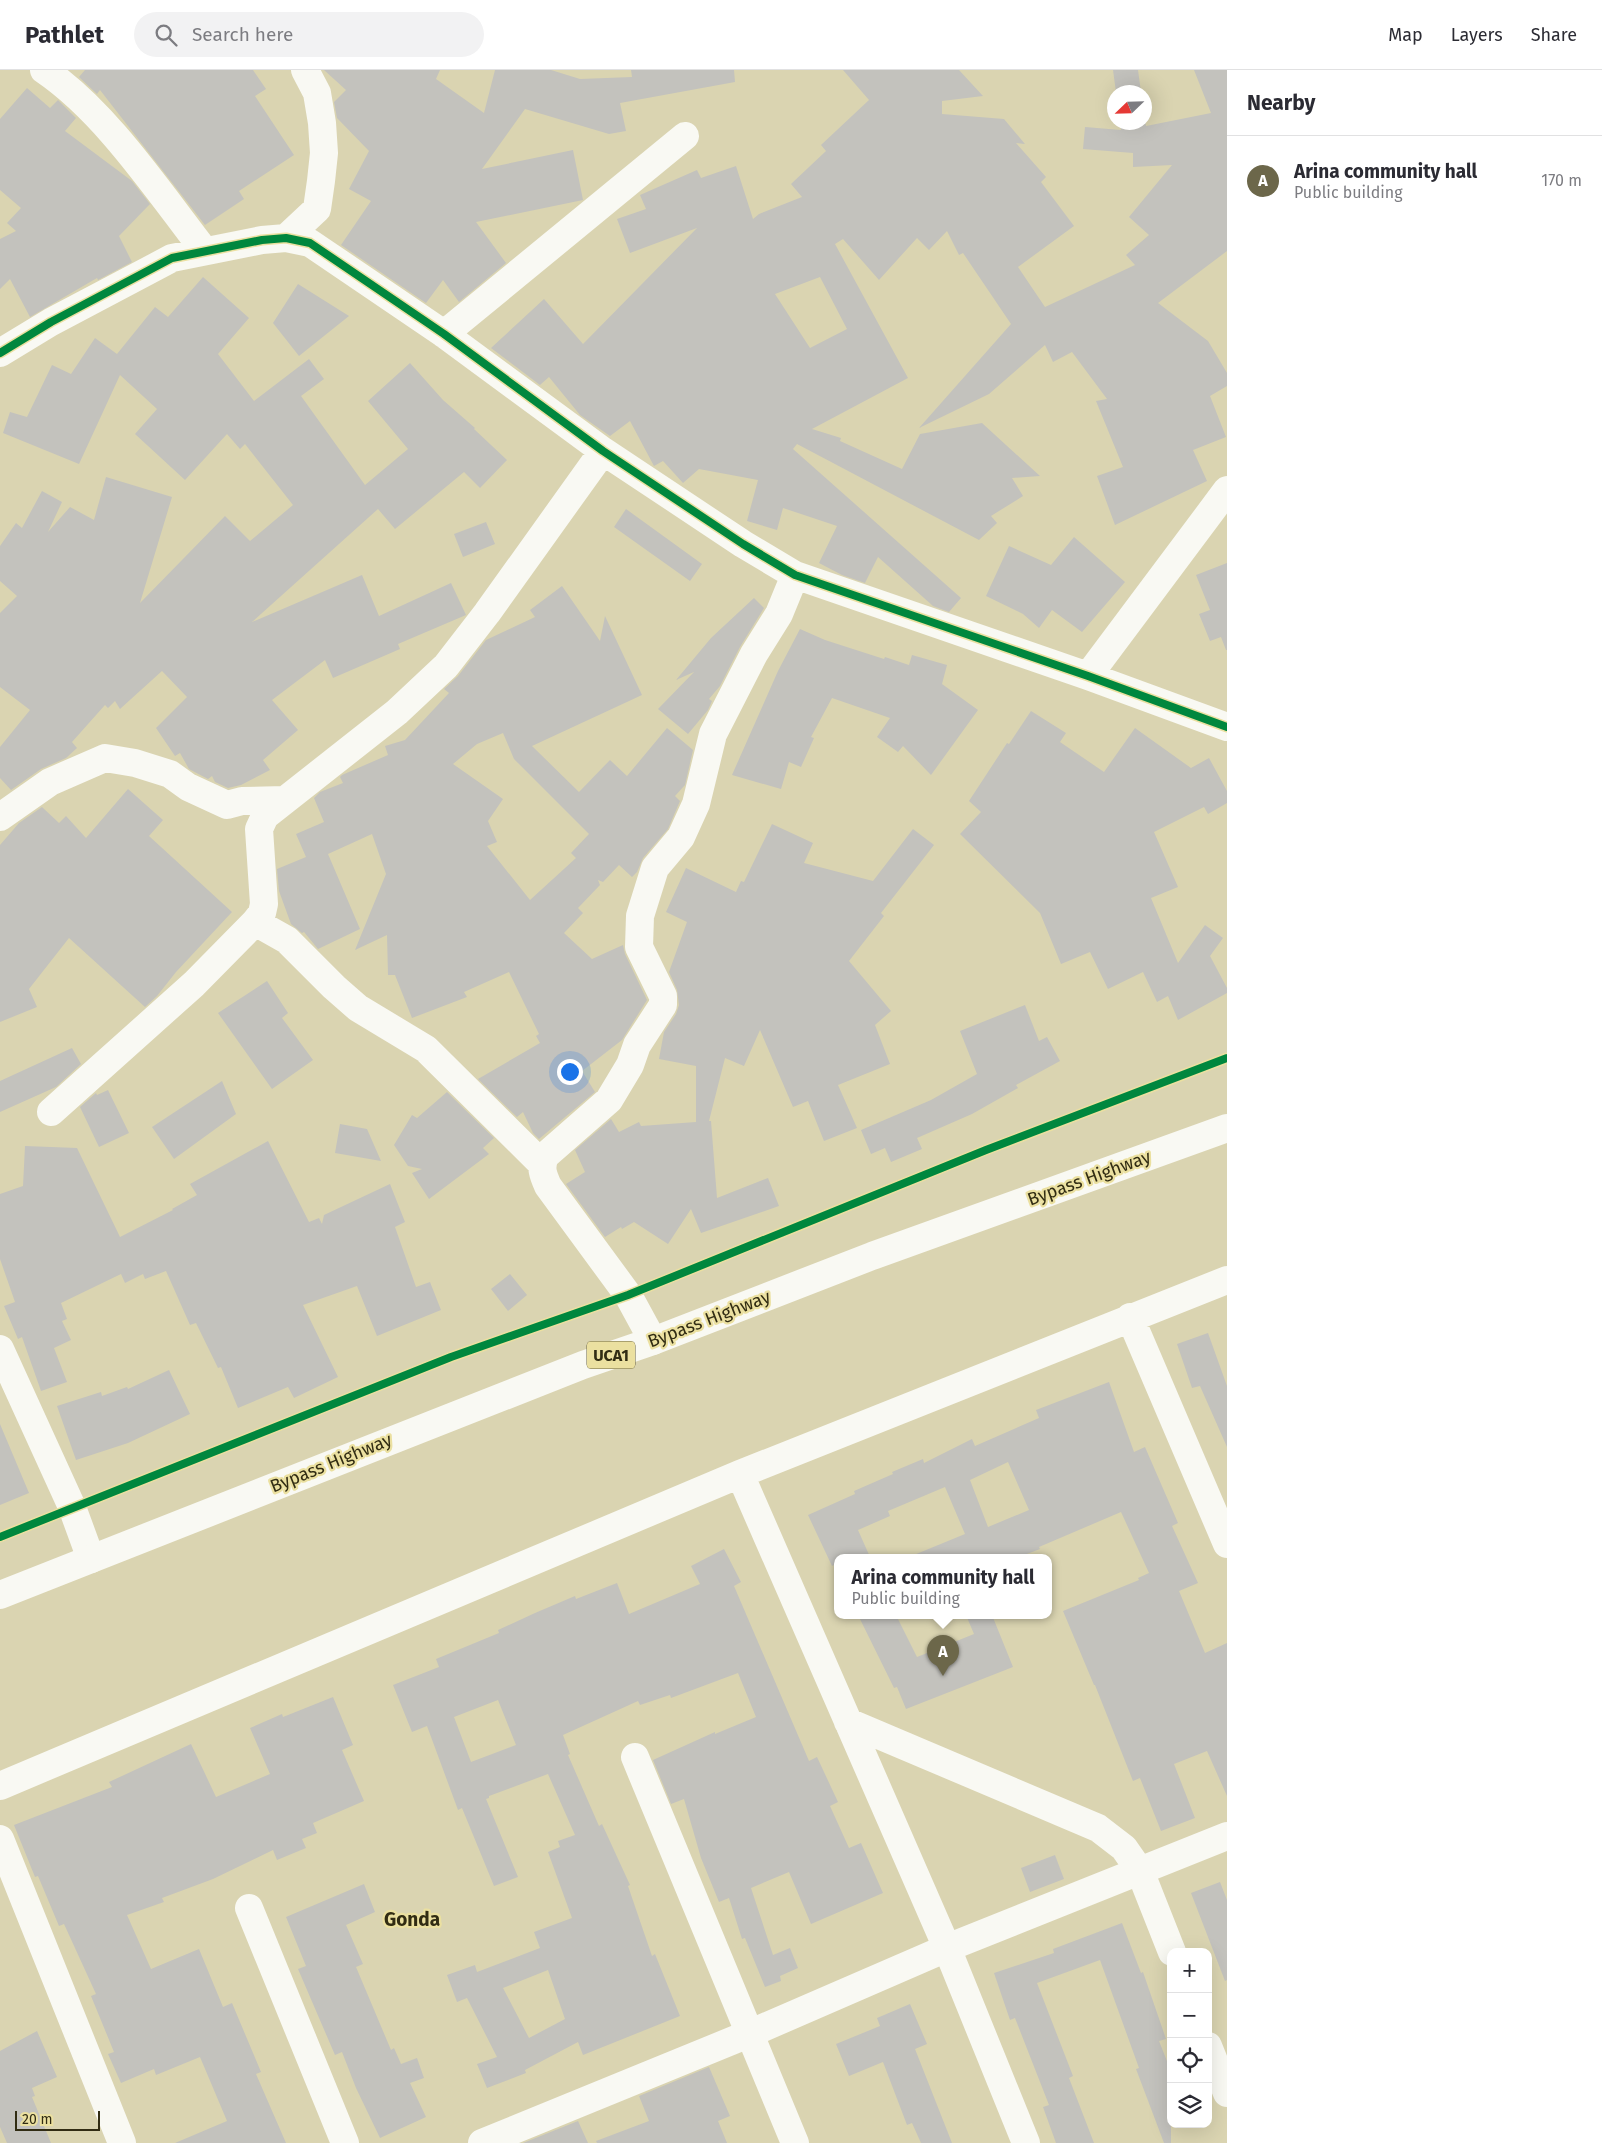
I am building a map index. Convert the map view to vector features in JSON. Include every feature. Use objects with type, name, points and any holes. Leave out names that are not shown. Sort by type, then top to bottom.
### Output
[{"type":"street","points":[[44,70],[59,80],[100,120],[204,250]]},
{"type":"street","points":[[286,238],[317,209],[324,153],[322,123],[316,93],[305,70]]},
{"type":"street","points":[[444,334],[685,136]]},
{"type":"street","points":[[0,353],[51,322],[172,258],[204,250],[262,240],[286,238],[310,243],[444,334],[603,451],[743,544],[795,575],[1088,676],[1227,727]]},
{"type":"street","points":[[51,1112],[194,984],[255,922],[262,912],[264,904],[259,828],[265,816],[397,712],[446,666],[487,613],[603,451]]},
{"type":"street","points":[[1088,676],[1227,490]]},
{"type":"street","points":[[652,1341],[628,1295],[548,1186],[542,1173],[542,1164],[545,1156],[610,1100],[630,1065],[637,1045],[663,1005],[662,996],[639,947],[640,916],[655,868],[682,837],[696,804],[713,734],[746,668],[779,614],[795,575]]},
{"type":"street","points":[[0,817],[50,782],[105,758],[135,763],[170,774],[188,788],[227,805],[242,801],[285,800]]},
{"type":"street","points":[[255,922],[287,940],[358,1008],[426,1048],[542,1164]]},
{"type":"street","name":"Bypass Highway","points":[[0,1595],[583,1365],[652,1341],[872,1256],[1227,1128]]},
{"type":"street","points":[[0,1786],[740,1474],[1130,1317],[1227,1280]]},
{"type":"street","points":[[1130,1317],[1227,1544]]},
{"type":"street","points":[[0,1349],[72,1507],[91,1559]]},
{"type":"street","points":[[740,1474],[947,1948],[1026,2143]]},
{"type":"street","points":[[848,1722],[1098,1828],[1124,1848],[1140,1871],[1170,1948]]},
{"type":"street","points":[[635,1757],[795,2143]]},
{"type":"street","points":[[482,2143],[751,2033],[947,1948],[1227,1836]]},
{"type":"street","points":[[0,1839],[122,2143]]},
{"type":"street","points":[[250,1908],[345,2143]]},
{"type":"street","points":[[1216,2052],[1227,2092]]},
{"type":"building","points":[[85,70],[253,70],[266,89],[255,96],[294,155],[239,191],[244,199],[205,225],[100,90],[97,94],[79,77]]},
{"type":"building","points":[[324,70],[440,70],[436,79],[484,113],[495,70],[551,70],[580,79],[632,77],[631,70],[734,70],[735,82],[620,103],[626,131],[609,134],[525,109],[482,169],[573,150],[583,200],[476,222],[506,263],[459,302],[443,280],[426,303],[341,245],[371,201],[349,189],[369,151],[337,118],[334,102],[346,90]]},
{"type":"building","points":[[843,70],[959,70],[983,96],[942,101],[942,114],[1004,119],[1025,144],[1016,143],[1046,177],[1041,182],[1074,226],[1018,267],[1045,307],[1135,265],[1126,255],[1149,235],[1129,217],[1172,165],[1133,167],[1133,153],[1083,149],[1085,127],[1107,130],[1152,130],[1152,125],[1211,113],[1194,70],[1227,70],[1227,251],[1158,303],[1208,341],[1227,373],[1227,386],[1210,396],[1226,437],[1193,450],[1207,481],[1115,525],[1097,476],[1123,467],[1096,401],[1107,399],[1072,352],[1053,362],[1045,345],[989,394],[919,428],[1011,324],[963,253],[959,255],[947,231],[929,250],[917,238],[879,280],[843,239],[835,244],[908,378],[812,429],[841,438],[840,441],[902,469],[920,434],[982,423],[1040,476],[1012,478],[1023,496],[991,516],[997,523],[979,540],[797,444],[793,449],[961,598],[949,612],[933,606],[878,557],[865,583],[842,575],[819,563],[837,526],[783,508],[777,530],[747,521],[758,480],[699,469],[683,483],[663,461],[654,466],[630,421],[610,436],[580,415],[549,377],[540,385],[491,348],[544,299],[583,344],[697,228],[630,253],[617,219],[646,209],[640,195],[697,170],[701,178],[736,166],[753,219],[759,214],[802,197],[791,184],[826,151],[821,145],[869,100]],"holes":[[[820,277],[847,329],[810,348],[775,294]]]},
{"type":"building","points":[[1113,70],[1138,70],[1140,85],[1115,85]]},
{"type":"building","points":[[27,88],[50,108],[58,100],[76,118],[65,131],[132,181],[150,204],[119,236],[132,262],[98,280],[97,278],[30,317],[10,279],[0,289],[0,239],[16,231],[7,223],[21,208],[0,190],[0,119]]},
{"type":"building","points":[[203,277],[249,318],[218,354],[254,401],[309,359],[324,379],[301,396],[365,485],[408,449],[368,401],[410,363],[443,400],[507,460],[480,488],[464,472],[395,529],[378,509],[252,622],[362,575],[379,616],[451,583],[466,615],[398,644],[400,649],[333,678],[325,660],[272,700],[298,730],[263,760],[270,770],[241,785],[228,788],[215,782],[212,776],[208,779],[189,769],[180,753],[175,756],[156,728],[187,697],[162,671],[120,709],[115,701],[108,708],[105,705],[72,742],[77,748],[66,758],[41,769],[11,790],[0,778],[0,747],[30,710],[0,687],[0,613],[17,596],[0,581],[0,546],[16,523],[22,528],[42,491],[62,502],[48,532],[70,507],[94,520],[106,477],[172,497],[140,603],[225,516],[250,541],[293,505],[245,444],[240,449],[227,434],[185,480],[135,434],[157,409],[120,375],[79,464],[3,433],[10,412],[27,417],[52,365],[71,374],[95,338],[117,354],[155,307],[168,317]]},
{"type":"building","points":[[298,284],[349,316],[299,356],[273,323]]},
{"type":"building","points":[[626,509],[702,564],[690,581],[614,527]]},
{"type":"building","points":[[486,522],[495,544],[463,557],[454,534]]},
{"type":"building","points":[[1074,537],[1125,582],[1082,632],[1052,610],[1039,628],[1023,614],[986,596],[1009,546],[1051,565]]},
{"type":"building","points":[[1227,563],[1226,650],[1221,637],[1210,641],[1199,614],[1210,610],[1196,575]]},
{"type":"building","points":[[562,586],[600,641],[605,616],[642,695],[532,746],[579,792],[610,760],[627,776],[667,728],[693,750],[685,785],[675,796],[680,801],[668,829],[643,858],[637,872],[632,877],[619,865],[603,882],[598,880],[600,885],[578,908],[583,913],[564,933],[592,959],[623,945],[625,954],[647,1000],[622,1040],[582,1071],[595,1092],[539,1139],[533,1133],[523,1112],[517,1117],[478,1079],[540,1043],[536,1036],[539,1034],[509,972],[464,992],[467,997],[412,1018],[395,975],[388,975],[387,935],[355,950],[386,874],[372,834],[328,854],[360,929],[318,949],[304,932],[302,933],[291,924],[279,891],[277,869],[306,857],[296,834],[324,822],[314,798],[320,792],[343,783],[340,777],[342,775],[388,755],[385,746],[405,740],[449,693],[444,689],[458,676],[486,640],[535,617],[530,610]],"holes":[[[503,733],[514,759],[589,834],[571,853],[576,858],[530,900],[487,846],[497,842],[488,821],[503,799],[453,764],[477,744]]]},
{"type":"building","points":[[754,598],[764,608],[740,647],[720,686],[709,699],[712,701],[708,710],[688,734],[658,709],[694,672],[676,680],[711,638]]},
{"type":"building","points":[[800,629],[825,640],[884,659],[885,657],[909,665],[912,655],[947,665],[942,684],[978,710],[931,775],[903,746],[898,752],[877,737],[890,718],[832,698],[811,737],[814,738],[801,767],[789,762],[781,789],[732,775],[778,671]]},
{"type":"building","points":[[1031,711],[1066,733],[1060,742],[1104,772],[1135,728],[1191,768],[1209,758],[1227,791],[1227,803],[1208,814],[1204,807],[1154,832],[1178,887],[1151,898],[1178,963],[1205,925],[1223,938],[1210,956],[1227,988],[1227,993],[1178,1020],[1168,996],[1157,1002],[1143,972],[1108,989],[1090,952],[1061,964],[1040,913],[960,834],[981,812],[969,801],[1007,743],[1009,744]]},
{"type":"building","points":[[128,789],[163,820],[149,836],[232,912],[145,1007],[69,938],[29,989],[37,1007],[0,1022],[0,845],[19,823],[42,807],[59,823],[66,816],[86,838]]},
{"type":"building","points":[[772,824],[813,843],[804,863],[873,881],[913,829],[934,845],[881,913],[884,916],[849,961],[891,1011],[875,1025],[890,1064],[838,1085],[857,1128],[824,1141],[808,1101],[793,1107],[760,1030],[744,1066],[725,1058],[709,1121],[711,1121],[717,1198],[768,1178],[779,1206],[701,1233],[691,1209],[668,1244],[634,1222],[622,1229],[621,1227],[605,1237],[566,1184],[585,1172],[575,1150],[611,1119],[619,1132],[639,1122],[641,1126],[696,1122],[696,1066],[659,1059],[664,1032],[676,1014],[679,1005],[677,990],[669,972],[687,922],[666,912],[686,868],[736,892],[741,881],[744,882]]},
{"type":"building","points":[[267,981],[288,1013],[282,1018],[313,1060],[272,1089],[218,1013]]},
{"type":"building","points":[[1025,1005],[1039,1041],[1047,1037],[1060,1061],[1016,1085],[1018,1088],[972,1114],[917,1138],[922,1149],[891,1162],[885,1148],[871,1154],[861,1130],[931,1100],[977,1074],[960,1031]]},
{"type":"building","points":[[72,1048],[81,1064],[56,1087],[0,1112],[0,1081]]},
{"type":"building","points":[[222,1081],[236,1114],[174,1159],[152,1127]]},
{"type":"building","points":[[108,1090],[129,1133],[99,1147],[80,1107],[96,1093],[97,1095]]},
{"type":"building","points":[[447,1092],[494,1138],[483,1148],[489,1154],[429,1199],[412,1173],[422,1169],[408,1166],[394,1145],[412,1115],[417,1118]]},
{"type":"building","points":[[340,1124],[367,1129],[381,1161],[335,1153]]},
{"type":"building","points":[[268,1141],[309,1222],[319,1218],[322,1224],[324,1215],[390,1184],[405,1222],[395,1227],[416,1287],[430,1282],[441,1310],[377,1336],[357,1286],[303,1305],[338,1377],[294,1398],[288,1387],[238,1408],[221,1367],[218,1368],[196,1323],[190,1325],[166,1271],[145,1279],[143,1274],[125,1283],[121,1274],[61,1303],[67,1319],[62,1321],[71,1340],[54,1348],[67,1382],[41,1391],[22,1337],[18,1339],[4,1306],[15,1302],[0,1259],[0,1194],[23,1186],[25,1146],[77,1148],[120,1237],[173,1210],[197,1195],[190,1184]]},
{"type":"building","points":[[510,1274],[527,1295],[508,1311],[491,1289]]},
{"type":"building","points":[[1208,1333],[1227,1386],[1227,1447],[1200,1386],[1192,1388],[1177,1344]]},
{"type":"building","points":[[169,1370],[190,1414],[128,1443],[76,1460],[57,1406],[101,1392],[102,1396],[127,1387],[128,1389]]},
{"type":"building","points":[[1109,1382],[1134,1452],[1145,1447],[1178,1523],[1172,1526],[1198,1583],[1179,1591],[1205,1653],[1227,1643],[1227,1796],[1207,1751],[1174,1764],[1195,1818],[1161,1831],[1140,1778],[1133,1781],[1063,1611],[1139,1580],[1138,1578],[1149,1573],[1121,1512],[1027,1554],[916,1554],[965,1534],[945,1487],[888,1511],[890,1516],[858,1530],[869,1554],[834,1554],[834,1565],[832,1566],[808,1515],[855,1494],[854,1491],[893,1474],[892,1472],[923,1459],[924,1463],[972,1439],[975,1446],[1039,1418],[1036,1410]],"holes":[[[1008,1462],[1029,1510],[988,1527],[970,1480]]]},
{"type":"building","points":[[0,1424],[29,1493],[0,1505]]},
{"type":"building","points":[[724,1549],[741,1582],[734,1586],[809,1761],[817,1757],[838,1802],[830,1806],[849,1848],[861,1843],[883,1893],[811,1924],[789,1872],[751,1888],[773,1955],[790,1948],[798,1968],[780,1976],[781,1981],[765,1987],[745,1938],[742,1939],[729,1898],[719,1902],[701,1858],[684,1799],[671,1804],[653,1760],[715,1732],[715,1734],[756,1717],[738,1673],[671,1698],[670,1695],[640,1705],[638,1701],[563,1735],[570,1754],[568,1755],[599,1826],[602,1824],[630,1885],[628,1886],[652,1956],[655,1954],[680,2016],[583,2055],[578,2042],[525,2070],[526,2073],[487,2088],[477,2064],[497,2057],[467,1998],[457,2002],[447,1975],[475,1965],[477,1972],[540,1948],[534,1932],[572,1918],[548,1852],[560,1847],[558,1841],[575,1835],[548,1774],[489,1796],[486,1799],[518,1877],[494,1886],[462,1808],[458,1810],[427,1726],[412,1732],[393,1685],[439,1667],[436,1659],[499,1633],[498,1630],[535,1613],[575,1596],[576,1599],[617,1583],[629,1614],[700,1584],[691,1566]],"holes":[[[498,1700],[516,1745],[471,1762],[454,1717]],[[548,1970],[565,2019],[529,2038],[503,1988]]]},
{"type":"building","points":[[860,1619],[898,1619],[917,1657],[974,1634],[968,1619],[994,1619],[1013,1667],[906,1709],[897,1687],[894,1688]]},
{"type":"building","points":[[333,1697],[353,1745],[342,1750],[364,1801],[313,1823],[317,1833],[302,1839],[306,1848],[277,1860],[273,1850],[213,1879],[162,1898],[164,1902],[127,1915],[151,1969],[199,1949],[223,2007],[232,2003],[261,2072],[256,2074],[286,2143],[175,2143],[227,2121],[200,2057],[156,2075],[154,2069],[121,2083],[108,2054],[114,2052],[91,1996],[96,1994],[64,1924],[59,1926],[38,1876],[35,1877],[14,1825],[112,1787],[109,1782],[191,1744],[216,1797],[270,1774],[250,1728],[282,1714],[283,1717]]},
{"type":"building","points":[[1055,1855],[1064,1879],[1030,1892],[1021,1868]]},
{"type":"building","points":[[1220,1882],[1227,1900],[1227,1980],[1225,1981],[1191,1893]]},
{"type":"building","points":[[364,1884],[375,1912],[346,1925],[363,1964],[356,1967],[391,2050],[394,2048],[401,2064],[417,2058],[424,2078],[410,2083],[426,2117],[380,2138],[356,2088],[342,2052],[335,2055],[298,1969],[306,1966],[286,1917]]},
{"type":"building","points":[[1122,1923],[1141,1973],[1143,1972],[1166,2039],[1159,2041],[1167,2061],[1167,2128],[1171,2128],[1171,2143],[1164,2143],[1136,2069],[1139,2068],[1100,1960],[1037,1983],[1073,2076],[1069,2078],[1094,2143],[1056,2143],[1043,2107],[1049,2105],[1015,2018],[1010,2020],[994,1973],[1054,1953],[1053,1949]]},
{"type":"building","points":[[910,2004],[927,2044],[915,2049],[952,2143],[921,2143],[912,2123],[907,2125],[883,2062],[849,2076],[836,2044],[880,2026],[877,2018]]},
{"type":"building","points":[[37,2031],[57,2077],[32,2088],[35,2096],[32,2097],[51,2143],[7,2143],[0,2127],[0,2051]]},
{"type":"building","points":[[709,2067],[730,2116],[718,2121],[727,2143],[597,2143],[596,2141],[649,2121],[639,2096]]},
{"type":"building","points":[[578,2121],[588,2143],[523,2143]]},
{"type":"cycle path","points":[[0,353],[51,322],[172,258],[262,240],[286,238],[310,243],[444,334],[603,451],[743,544],[795,575],[1088,676],[1227,727]]},
{"type":"cycle path","points":[[0,1537],[451,1357],[628,1295],[986,1150],[1227,1058]]},
{"type":"place","name":"Arina community hall","points":[[943,1676]]},
{"type":"district","name":"Gonda","points":[[412,1919]]}]
